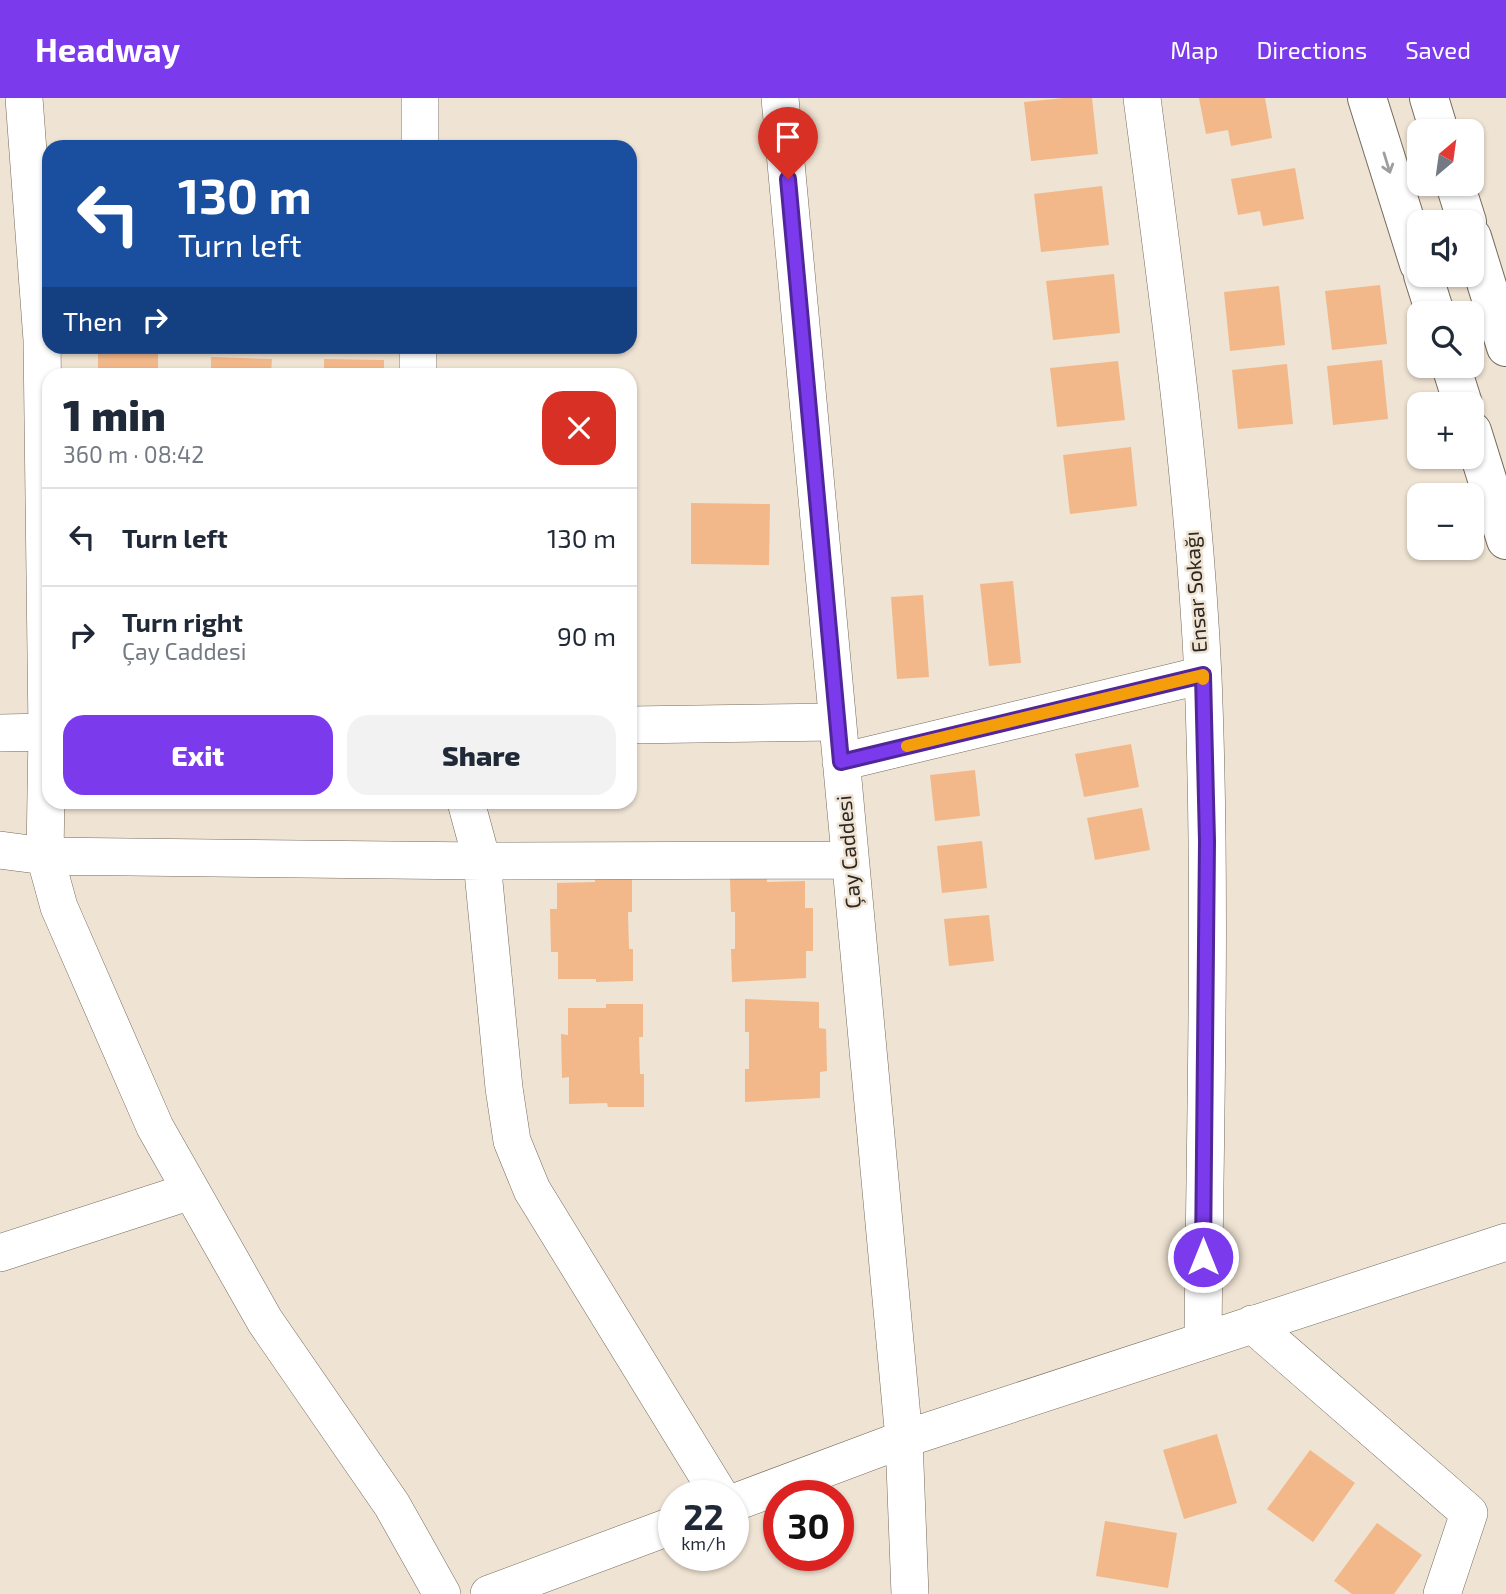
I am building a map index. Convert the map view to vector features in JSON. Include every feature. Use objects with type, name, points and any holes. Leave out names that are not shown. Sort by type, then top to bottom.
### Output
[{"type":"main road","points":[[1367,98],[1407,226]]},
{"type":"main road","points":[[1429,98],[1435,119]]},
{"type":"main road","points":[[1484,276],[1506,347]]},
{"type":"main road","points":[[1484,469],[1506,540]]},
{"type":"street","points":[[24,98],[42,327]]},
{"type":"street","points":[[420,98],[420,140]]},
{"type":"street","name":"Çay Caddesi","points":[[780,98],[904,1438],[910,1594]]},
{"type":"street","name":"Ensar Sokağı","points":[[1142,98],[1183,420],[1203,675],[1207,841],[1203,1341]]},
{"type":"street","points":[[841,762],[1203,675]]},
{"type":"street","points":[[637,725],[837,722]]},
{"type":"street","points":[[0,733],[42,732]]},
{"type":"street","points":[[47,809],[46,856],[59,908],[149,1115],[265,1321],[393,1504],[442,1594]]},
{"type":"street","points":[[468,809],[482,861],[504,1087],[512,1141],[532,1190],[710,1480]]},
{"type":"street","points":[[0,850],[46,856],[482,861],[850,860]]},
{"type":"street","points":[[0,1253],[191,1191]]},
{"type":"street","points":[[749,1497],[904,1438],[1506,1242]]},
{"type":"street","points":[[1252,1324],[1469,1513],[1442,1594]]},
{"type":"street","points":[[489,1594],[658,1531]]},
{"type":"building","points":[[1092,98],[1098,154],[1031,161],[1024,102]]},
{"type":"building","points":[[1199,98],[1265,98],[1272,138],[1231,146],[1228,130],[1206,134]]},
{"type":"building","points":[[1295,168],[1304,219],[1263,226],[1260,211],[1238,215],[1231,179]]},
{"type":"building","points":[[1102,186],[1109,245],[1041,252],[1034,194]]},
{"type":"building","points":[[1114,274],[1120,333],[1053,340],[1046,281]]},
{"type":"building","points":[[1380,285],[1387,344],[1332,350],[1325,291]]},
{"type":"building","points":[[1279,286],[1285,345],[1230,351],[1224,292]]},
{"type":"building","points":[[98,354],[158,354],[158,368],[98,368]]},
{"type":"building","points":[[211,357],[272,359],[271,368],[211,368]]},
{"type":"building","points":[[324,359],[384,360],[384,368],[324,368]]},
{"type":"building","points":[[1382,360],[1388,419],[1333,425],[1327,366]]},
{"type":"building","points":[[1118,361],[1125,420],[1057,427],[1050,368]]},
{"type":"building","points":[[1287,364],[1293,424],[1238,429],[1232,370]]},
{"type":"building","points":[[1131,447],[1137,506],[1070,514],[1063,455]]},
{"type":"building","points":[[691,503],[770,504],[769,565],[691,564]]},
{"type":"building","points":[[1013,581],[1021,663],[989,666],[980,584]]},
{"type":"building","points":[[923,595],[929,677],[897,679],[891,597]]},
{"type":"building","points":[[1131,744],[1139,787],[1084,797],[1075,754]]},
{"type":"building","points":[[975,770],[980,816],[935,821],[930,775]]},
{"type":"building","points":[[1142,808],[1150,850],[1095,860],[1087,818]]},
{"type":"building","points":[[982,841],[987,888],[942,893],[937,846]]},
{"type":"building","points":[[595,879],[632,879],[632,912],[628,912],[629,949],[633,949],[633,981],[558,979],[558,952],[551,952],[550,909],[557,909],[557,883],[595,882]]},
{"type":"building","points":[[730,879],[805,881],[805,908],[813,908],[813,951],[806,951],[806,978],[732,982],[731,949],[735,949],[735,912],[731,912]]},
{"type":"building","points":[[989,915],[994,961],[949,966],[944,919]]},
{"type":"building","points":[[745,999],[819,1002],[819,1028],[826,1029],[827,1071],[820,1072],[820,1098],[745,1102],[745,1069],[749,1069],[749,1032],[745,1032]]},
{"type":"building","points":[[606,1004],[643,1004],[643,1037],[639,1037],[640,1074],[644,1074],[644,1107],[608,1107],[607,1103],[569,1104],[569,1077],[562,1078],[561,1034],[568,1035],[568,1008],[606,1008]]},
{"type":"building","points":[[1217,1434],[1237,1503],[1184,1519],[1163,1450]]},
{"type":"building","points":[[1310,1450],[1355,1483],[1313,1542],[1267,1509]]},
{"type":"building","points":[[1105,1521],[1177,1533],[1168,1588],[1096,1576]]},
{"type":"building","points":[[1377,1523],[1422,1555],[1394,1594],[1352,1594],[1334,1581]]},
{"type":"slow traffic","points":[[907,746],[1203,675],[1203,679]]},
{"type":"route","points":[[788,179],[841,762],[1203,675],[1207,841],[1203,1257]]}]
